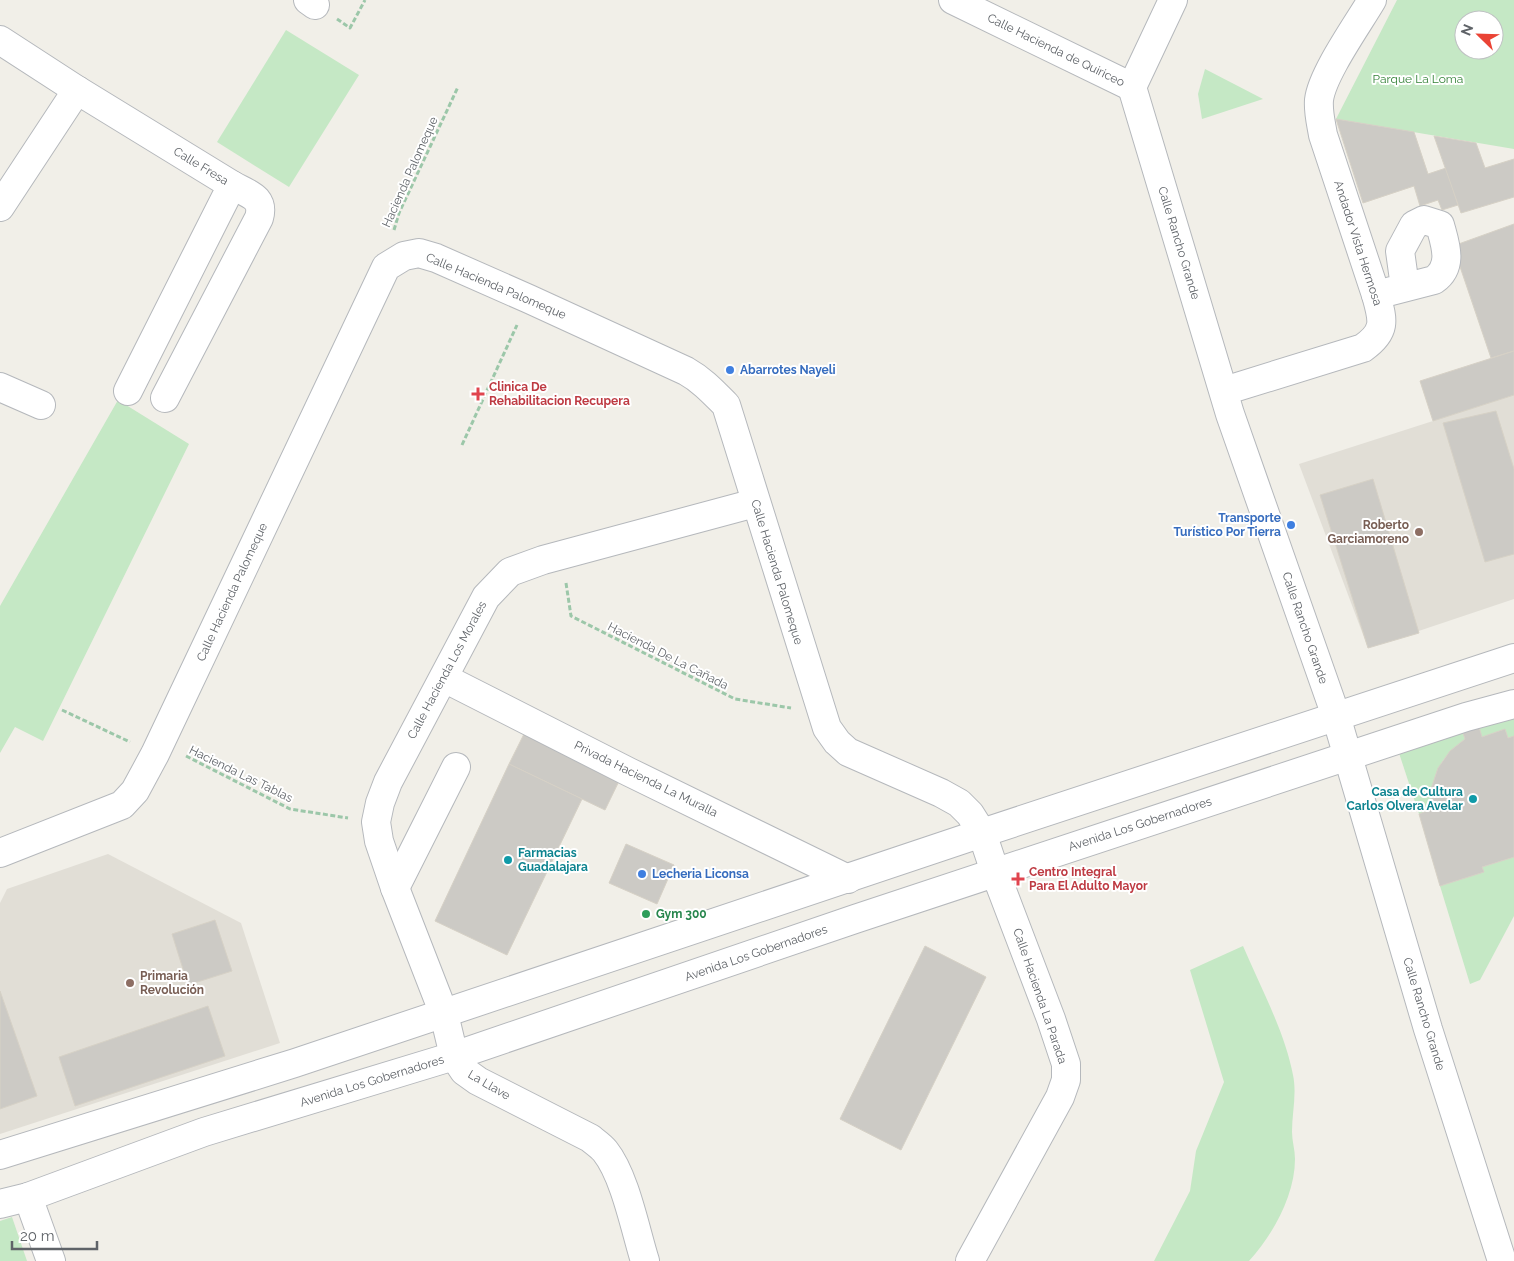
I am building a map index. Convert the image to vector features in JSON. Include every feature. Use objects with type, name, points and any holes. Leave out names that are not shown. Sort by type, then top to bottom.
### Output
[{"type":"street","name":"Calle Hacienda de Quiriceo","points":[[954,0],[1132,88]]},
{"type":"street","points":[[1132,88],[1173,0]]},
{"type":"street","name":"Andador Vista Hermosa","points":[[1224,391],[1363,348],[1375,340],[1380,330],[1382,318],[1376,295],[1323,135],[1319,117],[1319,99],[1328,74],[1372,0]]},
{"type":"street","name":"Calle Fresa","points":[[0,40],[77,90],[232,185],[128,390]]},
{"type":"street","name":"Calle Rancho Grande","points":[[1132,88],[1230,414],[1336,716],[1346,756],[1428,1029],[1502,1261]]},
{"type":"street","points":[[0,207],[77,90]]},
{"type":"street","points":[[165,398],[262,209],[260,202],[254,197],[232,185]]},
{"type":"street","name":"Calle Hacienda Palomeque","points":[[0,853],[122,804],[135,792],[158,749],[386,267],[404,256],[419,253],[436,258],[529,299],[686,371],[699,379],[726,406],[827,728],[837,742],[848,752],[941,793],[959,803],[970,814],[982,833]]},
{"type":"street","points":[[1376,295],[1406,287]]},
{"type":"street","points":[[0,387],[41,406]]},
{"type":"street","name":"Calle Hacienda Los Morales","points":[[444,1014],[395,888],[379,841],[376,822],[388,782],[486,597],[510,572],[561,555],[755,503]]},
{"type":"street","points":[[0,1155],[295,1063],[982,833],[1514,658]]},
{"type":"street","name":"Privada Hacienda La Muralla","points":[[444,678],[848,879]]},
{"type":"street","name":"Avenida Los Gobernadores","points":[[0,1204],[28,1197],[204,1132],[454,1056],[995,872],[1466,717],[1514,704]]},
{"type":"street","points":[[395,888],[456,767]]},
{"type":"street","name":"Calle Hacienda La Parada","points":[[970,1261],[1060,1097],[1066,1080],[1066,1064],[1051,1019],[982,833]]},
{"type":"street","name":"La Llave","points":[[444,1014],[454,1056],[464,1071],[478,1081],[590,1138],[604,1150],[613,1164],[622,1187],[645,1261]]},
{"type":"street","points":[[28,1197],[51,1261]]},
{"type":"path","points":[[350,28],[365,0]]},
{"type":"path","name":"Hacienda Palomeque","points":[[386,267],[390,239],[399,213],[458,87]]},
{"type":"path","points":[[462,445],[529,299]]},
{"type":"path","name":"Hacienda De La Cañada","points":[[561,555],[571,616],[735,699],[821,713]]},
{"type":"path","name":"Hacienda Las Tablas","points":[[62,710],[158,749],[290,809],[376,822]]},
{"type":"shaded area","name":"Roberto Garciamoreno","points":[[1514,395],[1514,599],[1368,648],[1299,464]]},
{"type":"shaded area","name":"Primaria Revolución","points":[[108,854],[241,923],[280,1043],[0,1134],[0,903],[7,889]]},
{"type":"green space","name":"Parque La Loma","points":[[1397,0],[1514,0],[1514,149],[1336,119]]},
{"type":"green space","points":[[286,30],[359,75],[289,187],[217,142]]},
{"type":"green space","points":[[1205,69],[1263,99],[1202,119],[1198,94]]},
{"type":"green space","points":[[118,400],[189,444],[43,741],[15,727],[0,753],[0,606]]},
{"type":"green space","points":[[1514,717],[1514,736],[1508,738],[1505,729],[1482,737],[1479,727]]},
{"type":"green space","points":[[1463,733],[1465,739],[1448,754],[1438,769],[1433,787],[1432,809],[1419,814],[1399,753]]},
{"type":"green space","points":[[1514,857],[1514,916],[1480,980],[1470,984],[1440,886],[1483,872],[1482,867]]},
{"type":"green space","points":[[1243,946],[1278,1026],[1293,1075],[1292,1132],[1295,1159],[1291,1186],[1287,1200],[1274,1227],[1249,1261],[1154,1261],[1190,1191],[1196,1151],[1224,1082],[1190,970]]},
{"type":"green space","points":[[12,1217],[27,1261],[0,1261],[0,1221]]},
{"type":"building","points":[[1336,119],[1414,132],[1428,174],[1446,168],[1458,205],[1442,210],[1438,200],[1420,206],[1414,186],[1363,203]]},
{"type":"building","points":[[1434,136],[1476,143],[1485,168],[1514,159],[1514,197],[1461,213]]},
{"type":"building","points":[[1514,224],[1514,351],[1491,358],[1453,246]]},
{"type":"building","points":[[1514,351],[1514,395],[1433,421],[1420,381]]},
{"type":"building","points":[[1496,411],[1514,469],[1514,554],[1485,562],[1443,423]]},
{"type":"building","points":[[1373,479],[1419,633],[1368,648],[1320,495]]},
{"type":"building","name":"Casa de Cultura Carlos Olvera Avelar","points":[[1479,727],[1482,737],[1505,729],[1508,738],[1514,736],[1514,857],[1482,867],[1484,872],[1440,886],[1419,814],[1432,809],[1431,789],[1438,768],[1450,751],[1465,739],[1463,733]]},
{"type":"building","points":[[525,732],[621,777],[605,810],[509,764]]},
{"type":"building","name":"Farmacias Guadalajara","points":[[509,764],[582,799],[507,955],[435,921]]},
{"type":"building","name":"Lecheria Liconsa","points":[[626,844],[674,865],[657,904],[609,883]]},
{"type":"building","points":[[215,920],[232,971],[188,985],[172,934]]},
{"type":"building","points":[[925,946],[986,977],[901,1150],[840,1119]]},
{"type":"building","points":[[0,991],[37,1096],[0,1109]]},
{"type":"building","points":[[208,1006],[225,1056],[75,1106],[59,1057]]},
{"type":"place","name":"Abarrotes Nayeli","points":[[730,370]]},
{"type":"place","name":"Clinica De Rehabilitacion Recupera","points":[[478,394]]},
{"type":"place","name":"Transporte Turístico Por Tierra","points":[[1291,525]]},
{"type":"place","name":"Roberto Garciamoreno","points":[[1419,532]]},
{"type":"place","name":"Casa de Cultura Carlos Olvera Avelar","points":[[1473,799]]},
{"type":"place","name":"Farmacias Guadalajara","points":[[508,860]]},
{"type":"place","name":"Lecheria Liconsa","points":[[642,874]]},
{"type":"place","name":"Centro Integral Para El Adulto Mayor","points":[[1018,879]]},
{"type":"place","name":"Gym 300","points":[[646,914]]},
{"type":"place","name":"Primaria Revolución","points":[[130,983]]}]
